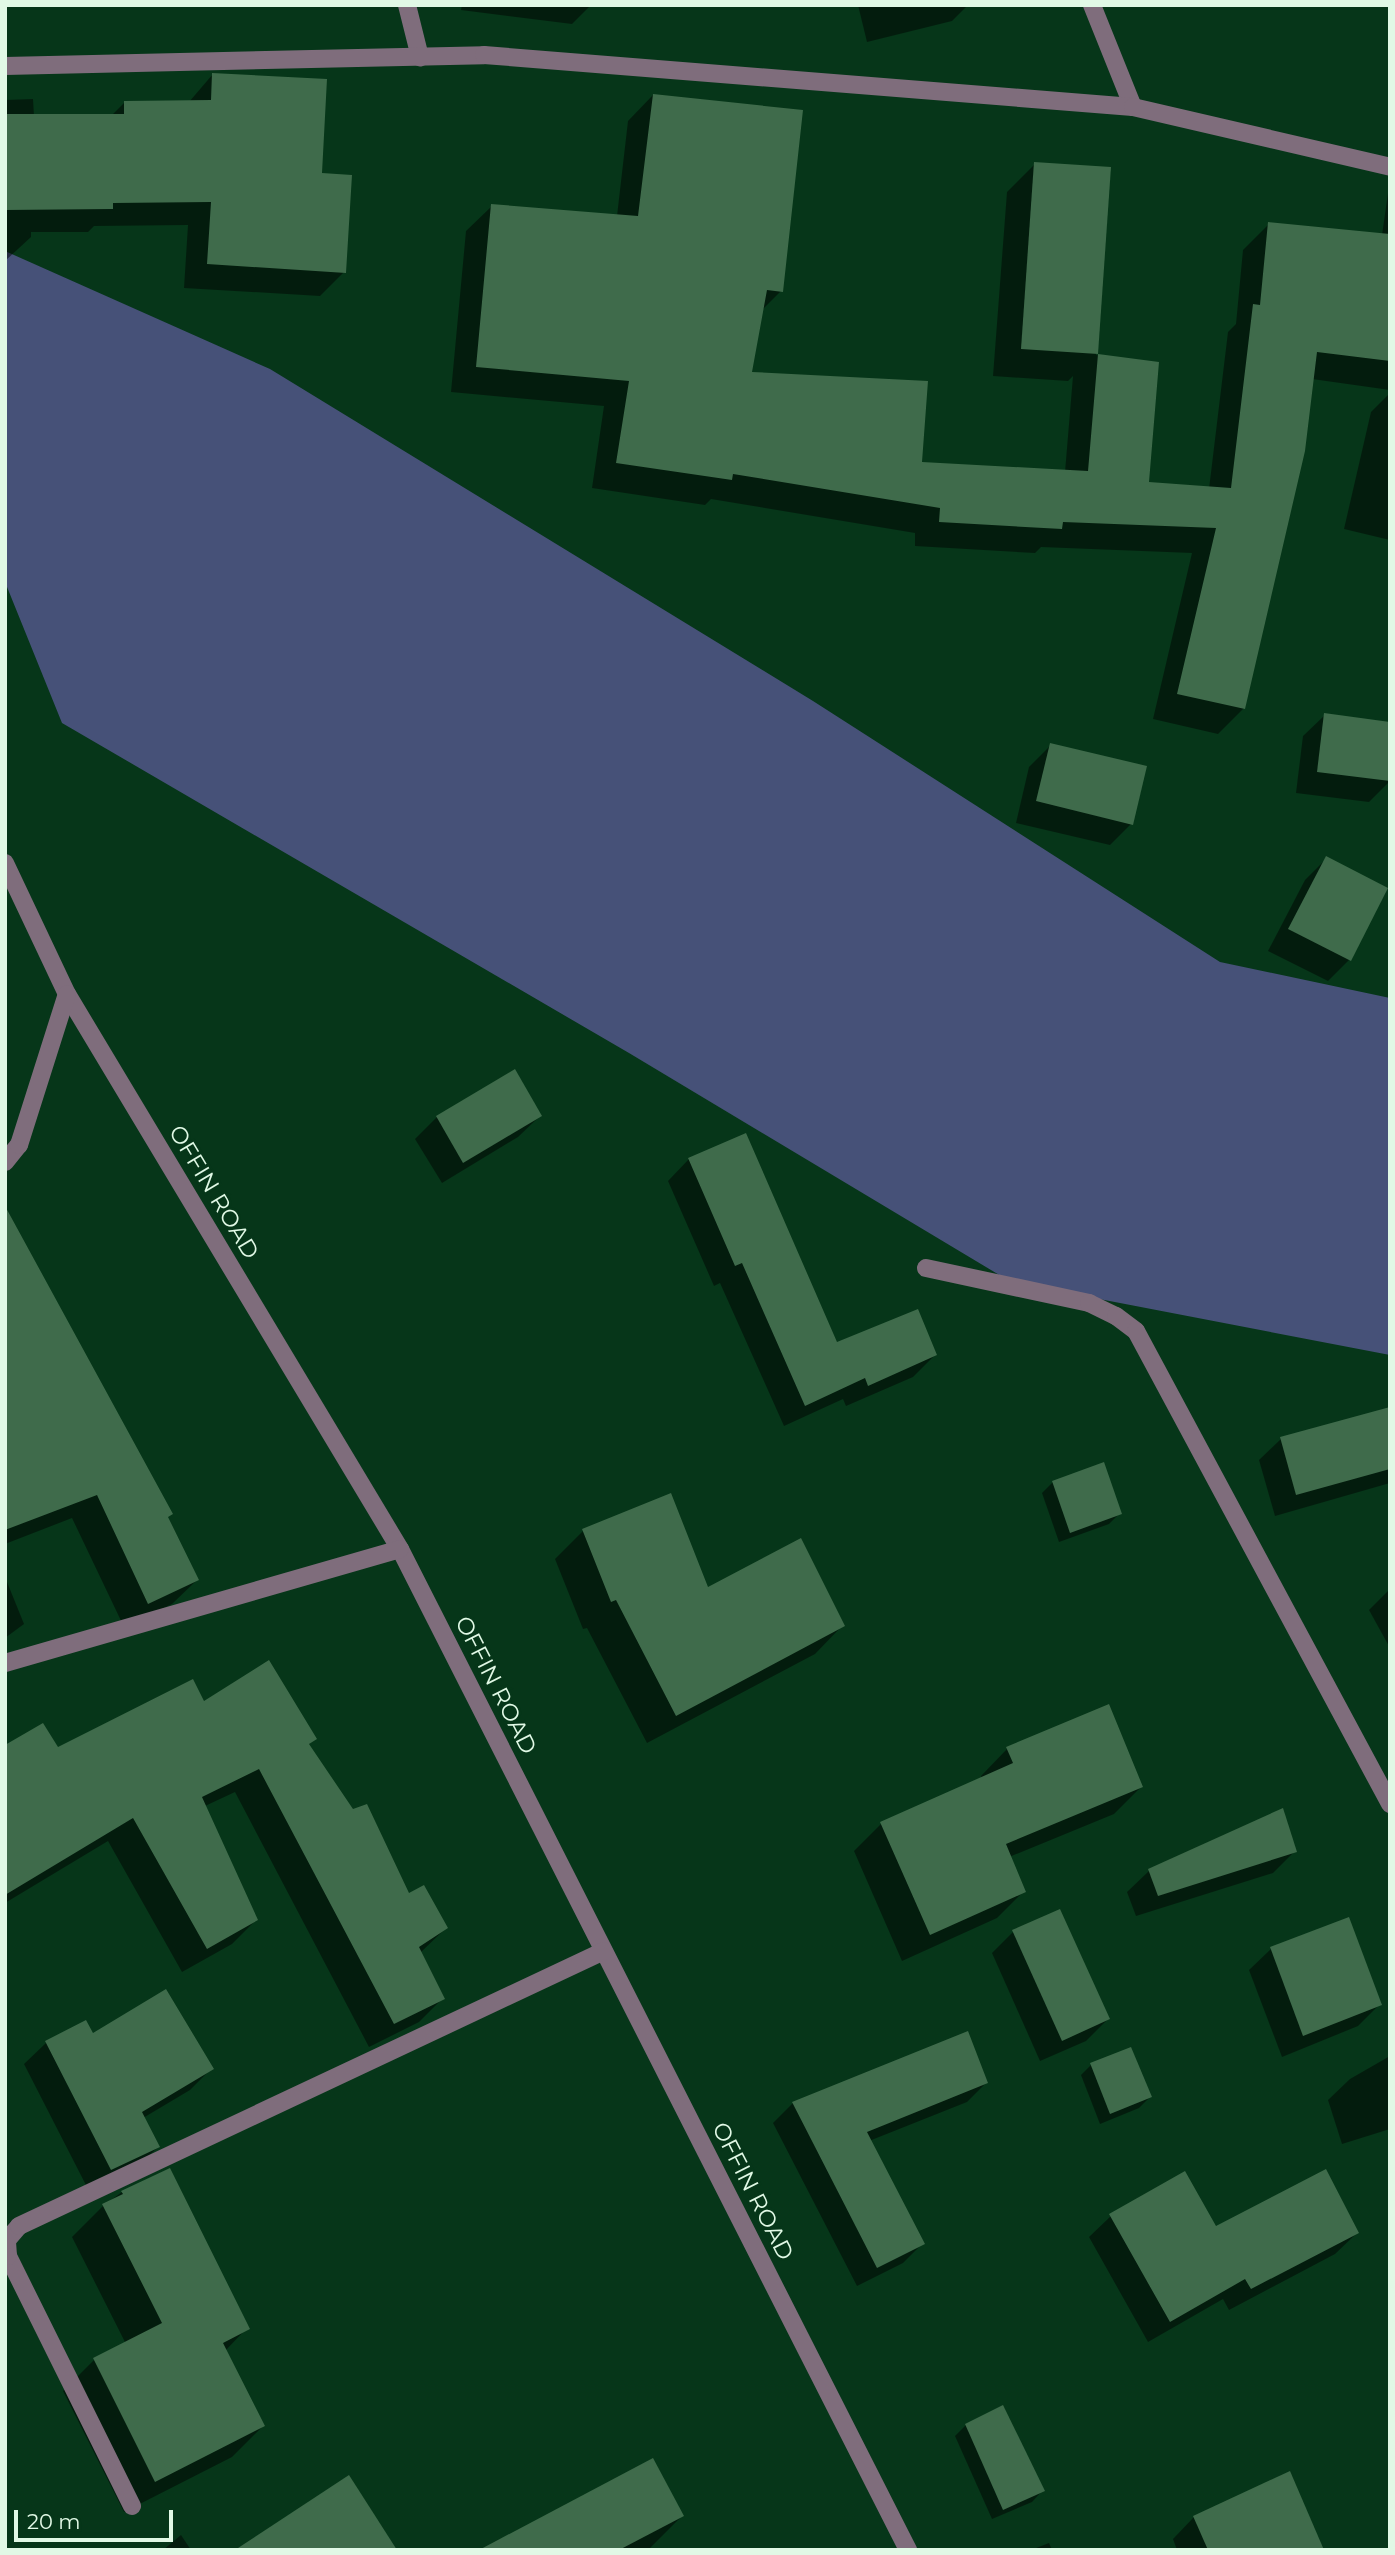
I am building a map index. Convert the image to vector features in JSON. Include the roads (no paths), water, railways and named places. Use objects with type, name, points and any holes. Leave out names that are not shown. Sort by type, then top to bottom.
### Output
[{"type":"street","points":[[407,5],[420,57]]},
{"type":"street","points":[[1092,5],[1133,107]]},
{"type":"street","points":[[5,66],[484,55],[1133,107],[1390,167]]},
{"type":"street","name":"OFFIN ROAD","points":[[5,863],[67,994],[400,1549],[908,2550]]},
{"type":"street","points":[[5,1162],[19,1145],[67,994]]},
{"type":"street","points":[[926,1268],[1089,1303],[1136,1331],[1390,1804]]},
{"type":"street","points":[[5,1663],[400,1549]]},
{"type":"street","points":[[132,2506],[8,2256],[8,2240],[19,2226],[604,1951]]}]
